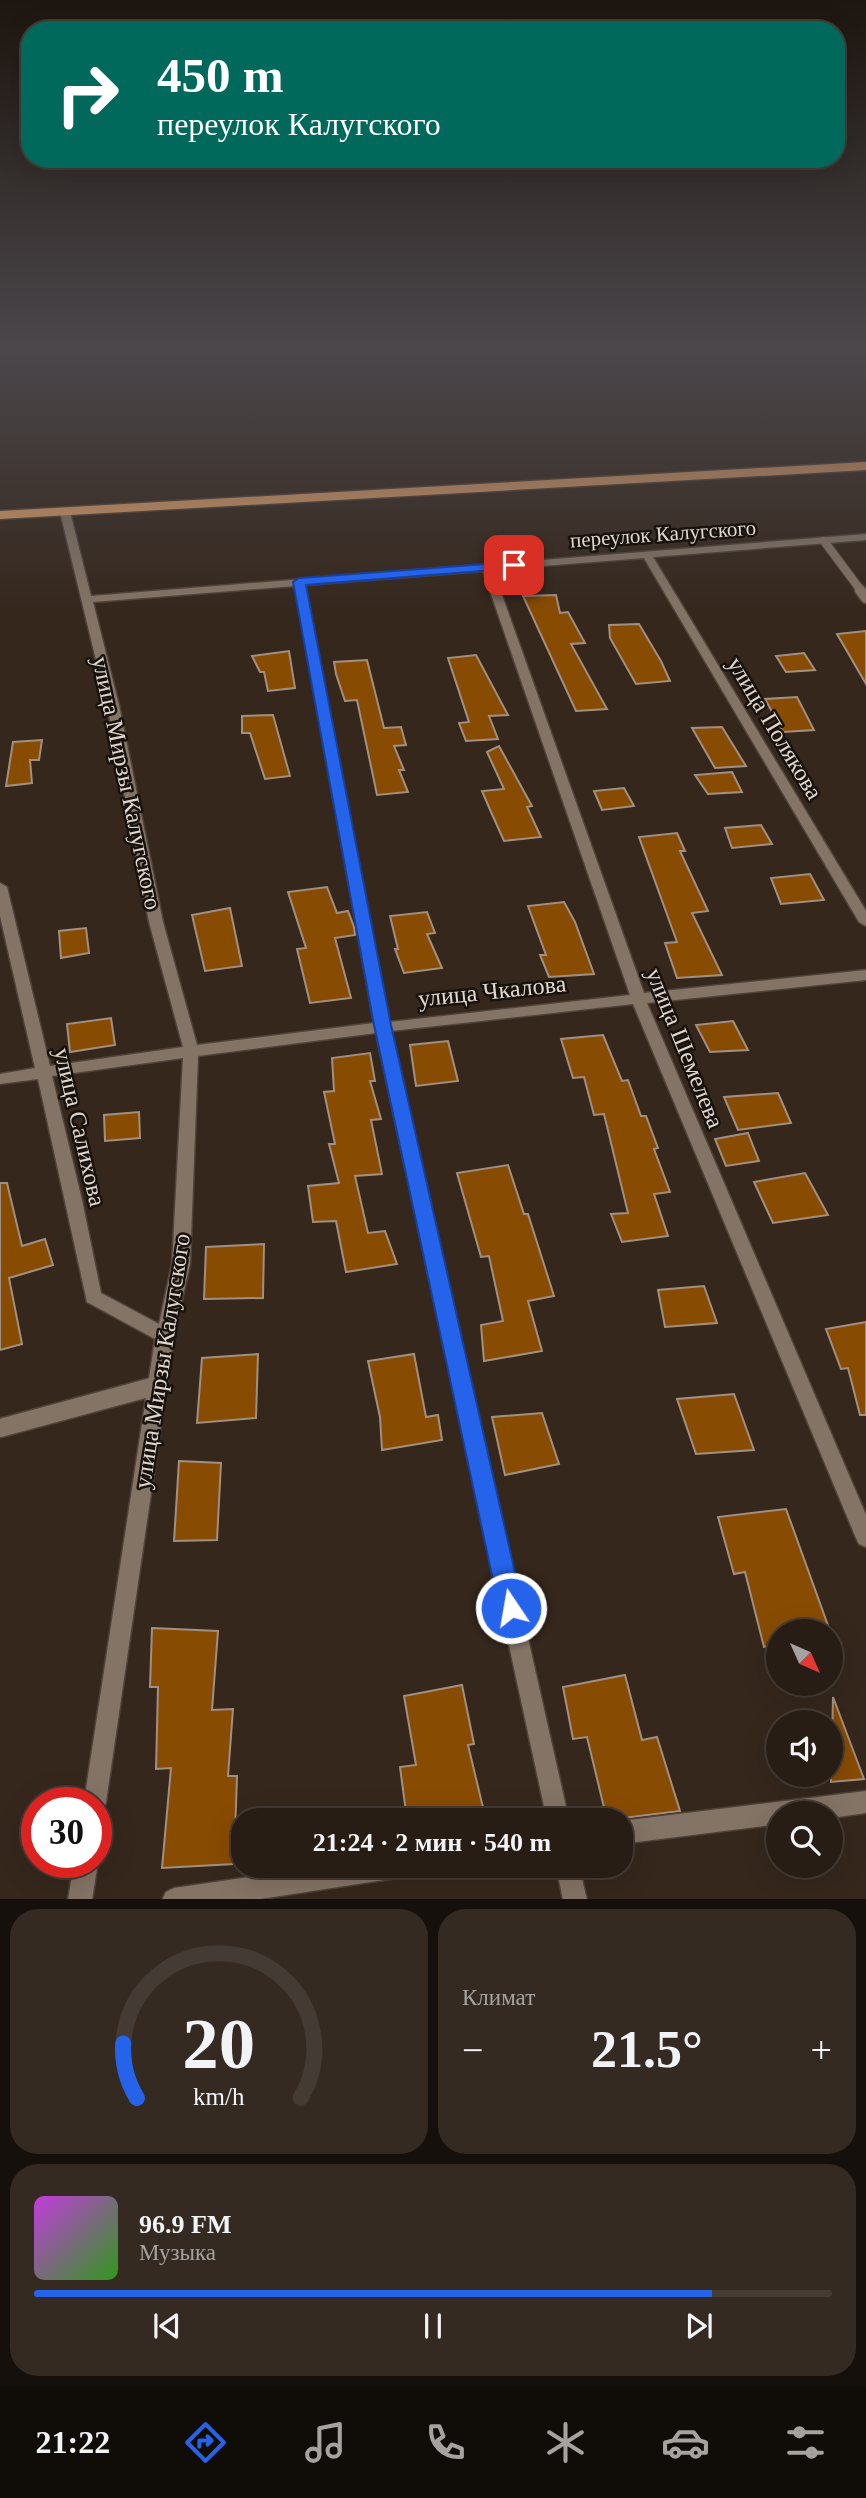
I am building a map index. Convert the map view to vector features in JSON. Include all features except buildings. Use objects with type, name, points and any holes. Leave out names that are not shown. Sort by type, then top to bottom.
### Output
[{"type":"highway","points":[[0,515],[866,466]]},
{"type":"street","name":"улица Мирзы Калугского","points":[[65,512],[113,705],[156,922],[191,1049],[181,1264],[165,1336],[97,1787]]},
{"type":"street","name":"переулок Калугского","points":[[87,599],[866,537]]},
{"type":"street","name":"улица Полякова","points":[[647,555],[866,922]]},
{"type":"street","name":"улица Шемелева","points":[[487,567],[638,998],[866,1538]]},
{"type":"street","points":[[299,582],[382,1025],[555,1808]]},
{"type":"street","name":"улица Салихова","points":[[0,887],[45,1072],[93,1297],[165,1336]]},
{"type":"street","name":"улица Чкалова","points":[[0,1079],[191,1049],[382,1025],[866,975]]},
{"type":"street","points":[[633,1831],[866,1802]]},
{"type":"street","points":[[80,1899],[83,1878]]},
{"type":"street","points":[[174,1899],[316,1878]]},
{"type":"street","points":[[571,1878],[575,1899]]},
{"type":"lane","points":[[824,541],[866,598]]},
{"type":"lane","points":[[0,1428],[159,1385]]},
{"type":"route","points":[[511,1608],[382,1025],[299,582],[514,565]]}]
